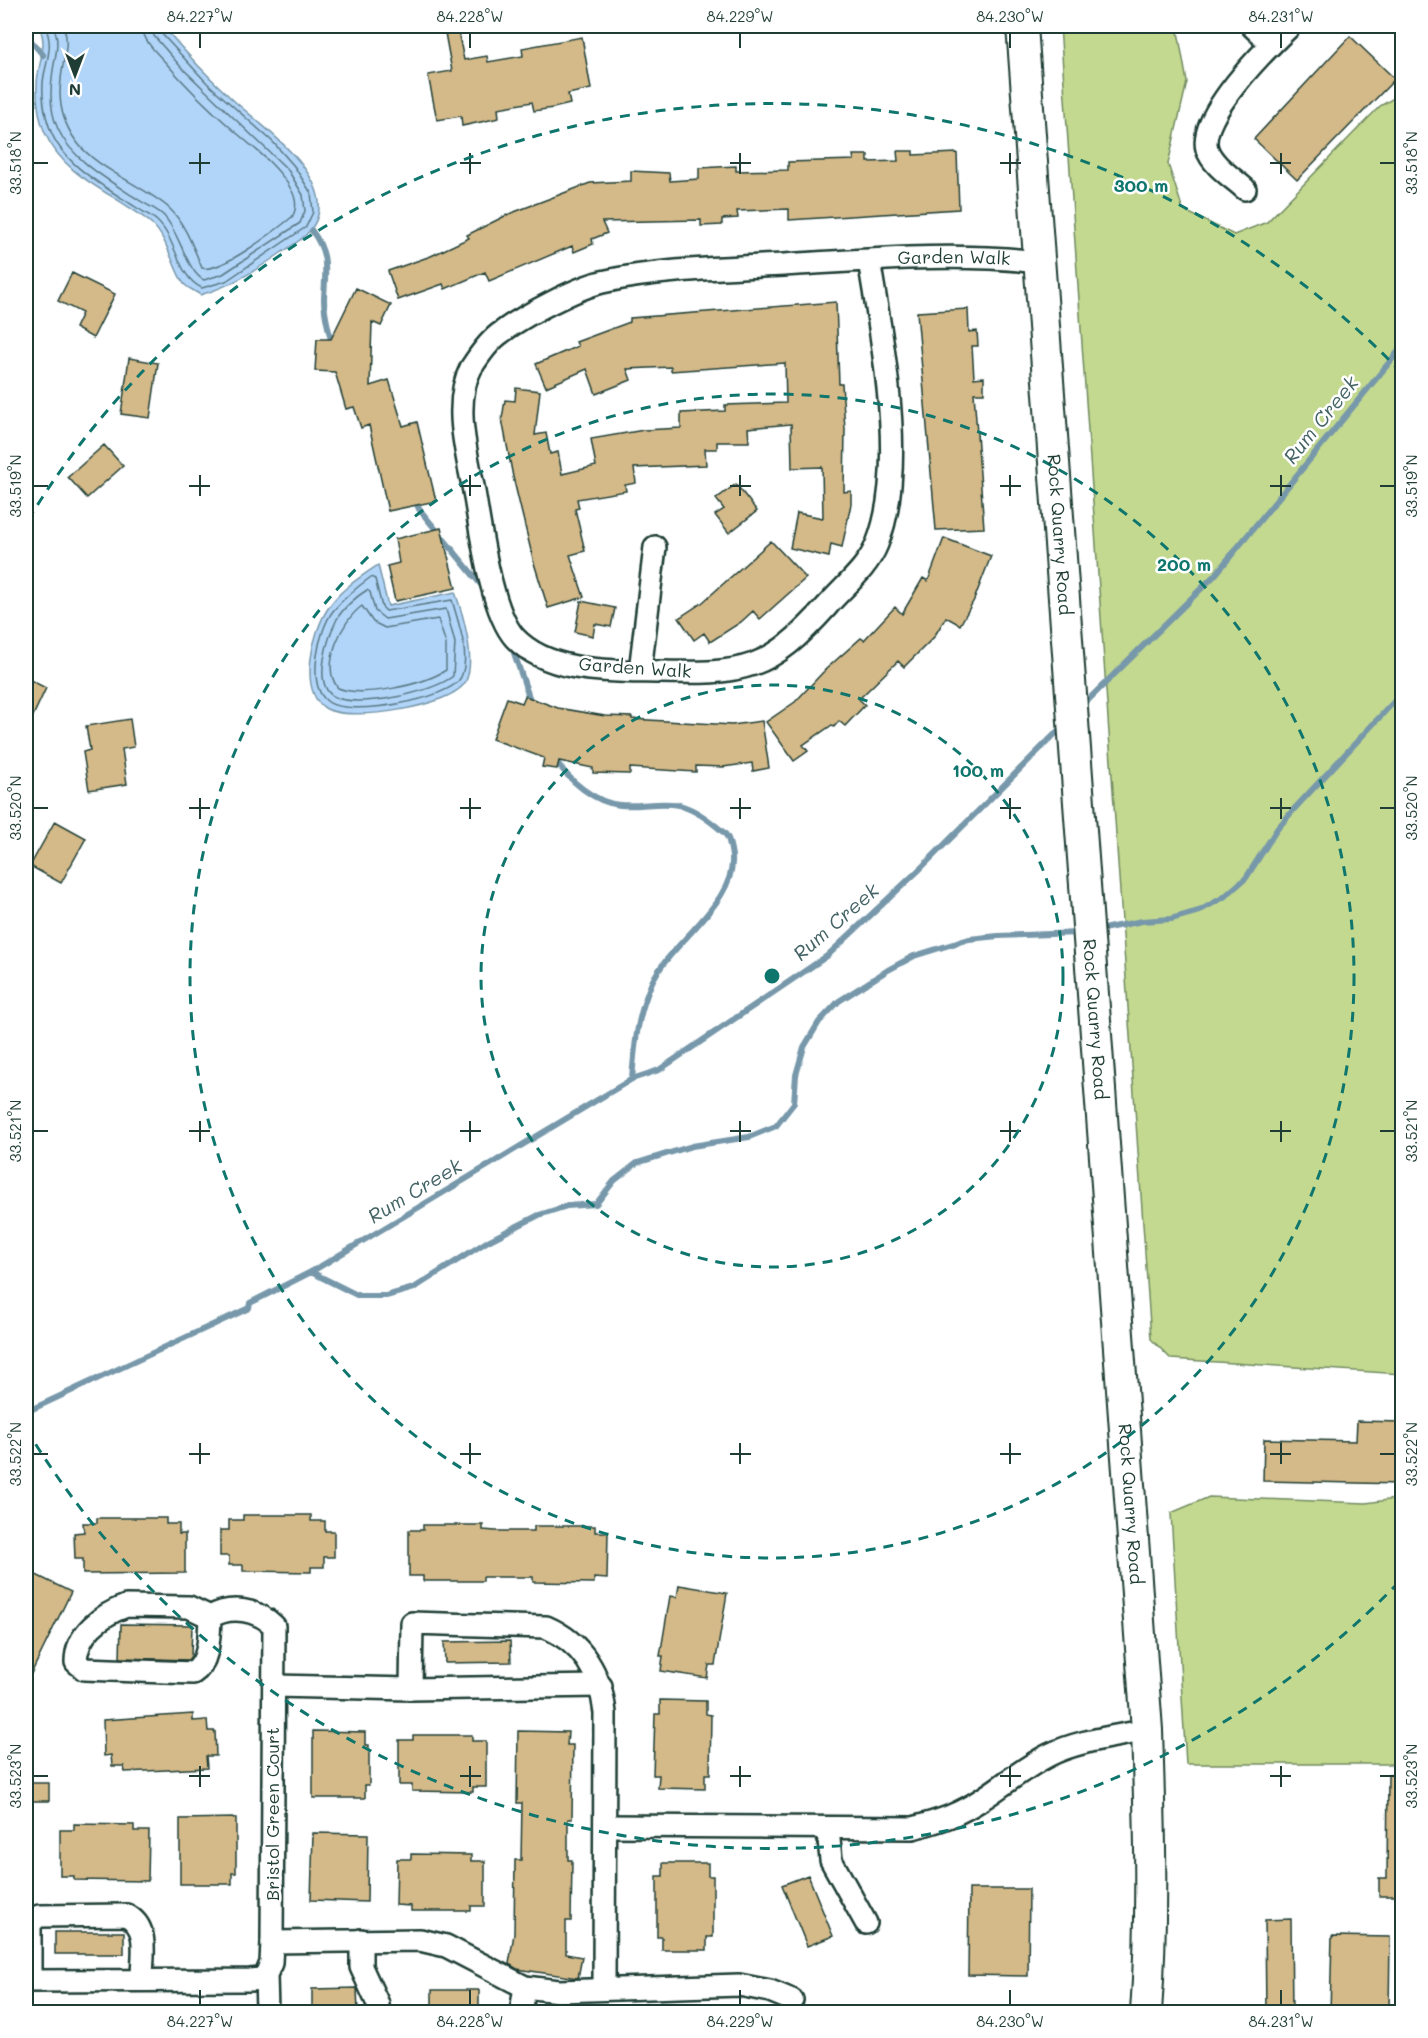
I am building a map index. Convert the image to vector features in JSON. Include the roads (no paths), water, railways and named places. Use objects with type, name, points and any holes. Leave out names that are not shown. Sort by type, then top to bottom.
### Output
[{"type":"street","name":"Rock Quarry Road","points":[[1022,26],[1147,1730],[1151,1897],[1146,2013]]},
{"type":"street","points":[[1252,26],[1271,44]]},
{"type":"street","points":[[1245,189],[1211,157],[1206,139],[1213,120],[1230,92],[1271,44],[1290,26]]},
{"type":"street","name":"Garden Walk","points":[[869,260],[884,357],[891,450],[887,512],[877,546],[865,567],[799,638],[774,657],[738,669],[705,673],[585,668],[537,657],[512,636],[495,596],[464,445],[463,394],[471,369],[500,333],[563,298],[598,283],[674,271],[869,260],[1007,258],[1039,262]]},
{"type":"street","points":[[640,671],[655,547]]},
{"type":"street","points":[[126,1606],[189,1607],[210,1617],[207,1649],[201,1668],[193,1673],[84,1669],[76,1662],[76,1652],[88,1630],[107,1613],[126,1606]]},
{"type":"street","name":"Bristol Green Court","points":[[210,1617],[219,1612],[242,1610],[255,1613],[274,1626],[272,1942],[271,1963],[266,1975],[267,2013]]},
{"type":"street","points":[[411,1689],[412,1623],[546,1627],[565,1635],[592,1665],[600,1686],[605,1713],[604,1988]]},
{"type":"street","points":[[274,1686],[411,1689],[600,1686]]},
{"type":"street","points":[[605,1826],[913,1828],[953,1815],[985,1796],[1020,1770],[1052,1753],[1147,1730]]},
{"type":"street","points":[[828,1829],[831,1860],[866,1923]]},
{"type":"street","points":[[142,1978],[142,1929],[137,1921],[126,1916],[39,1916],[30,1923],[30,1981],[142,1978],[250,1980],[260,1979],[266,1975]]},
{"type":"street","points":[[361,1940],[361,1967],[378,2004],[378,2013]]},
{"type":"street","points":[[272,1942],[420,1940],[446,1946],[525,1987],[560,1991],[739,1985],[770,1991],[792,2000]]},
{"type":"street","points":[[521,2013],[525,1987]]},
{"type":"water","points":[[39,26],[163,26],[232,99],[274,135],[303,166],[313,182],[319,199],[318,215],[312,228],[292,246],[232,283],[200,295],[187,286],[181,280],[158,230],[138,213],[78,174],[54,149],[45,133],[38,104],[37,81],[43,44]]},
{"type":"water","points":[[378,565],[388,606],[455,592],[467,636],[469,671],[466,681],[457,690],[422,705],[377,713],[337,712],[325,708],[317,700],[312,688],[310,675],[313,646],[322,620],[332,603],[350,585]]},
{"type":"waterway","points":[[26,35],[43,55]]},
{"type":"waterway","points":[[312,231],[324,256],[324,305],[333,347]]},
{"type":"waterway","name":"Rum Creek","points":[[1082,706],[1215,575],[1402,347]]},
{"type":"waterway","points":[[414,498],[419,509],[483,587]]},
{"type":"waterway","points":[[511,644],[531,703]]},
{"type":"waterway","points":[[1098,930],[1142,921],[1171,919],[1199,911],[1224,897],[1246,878],[1277,829],[1296,807],[1402,693]]},
{"type":"waterway","name":"Rum Creek","points":[[26,1412],[249,1308],[250,1303],[311,1272],[632,1079],[659,1070],[827,956],[920,869],[1062,727]]},
{"type":"waterway","points":[[555,759],[567,775],[583,789],[601,800],[620,805],[679,805],[691,810],[724,833],[731,850],[732,868],[726,886],[716,903],[674,951],[652,982],[640,1018],[632,1079]]},
{"type":"waterway","points":[[311,1272],[359,1296],[386,1296],[414,1288],[488,1241],[539,1215],[567,1206],[596,1204],[614,1181],[637,1163],[692,1146],[749,1137],[776,1126],[794,1103],[796,1075],[804,1047],[819,1022],[839,1001],[914,956],[969,939],[1079,933]]}]
